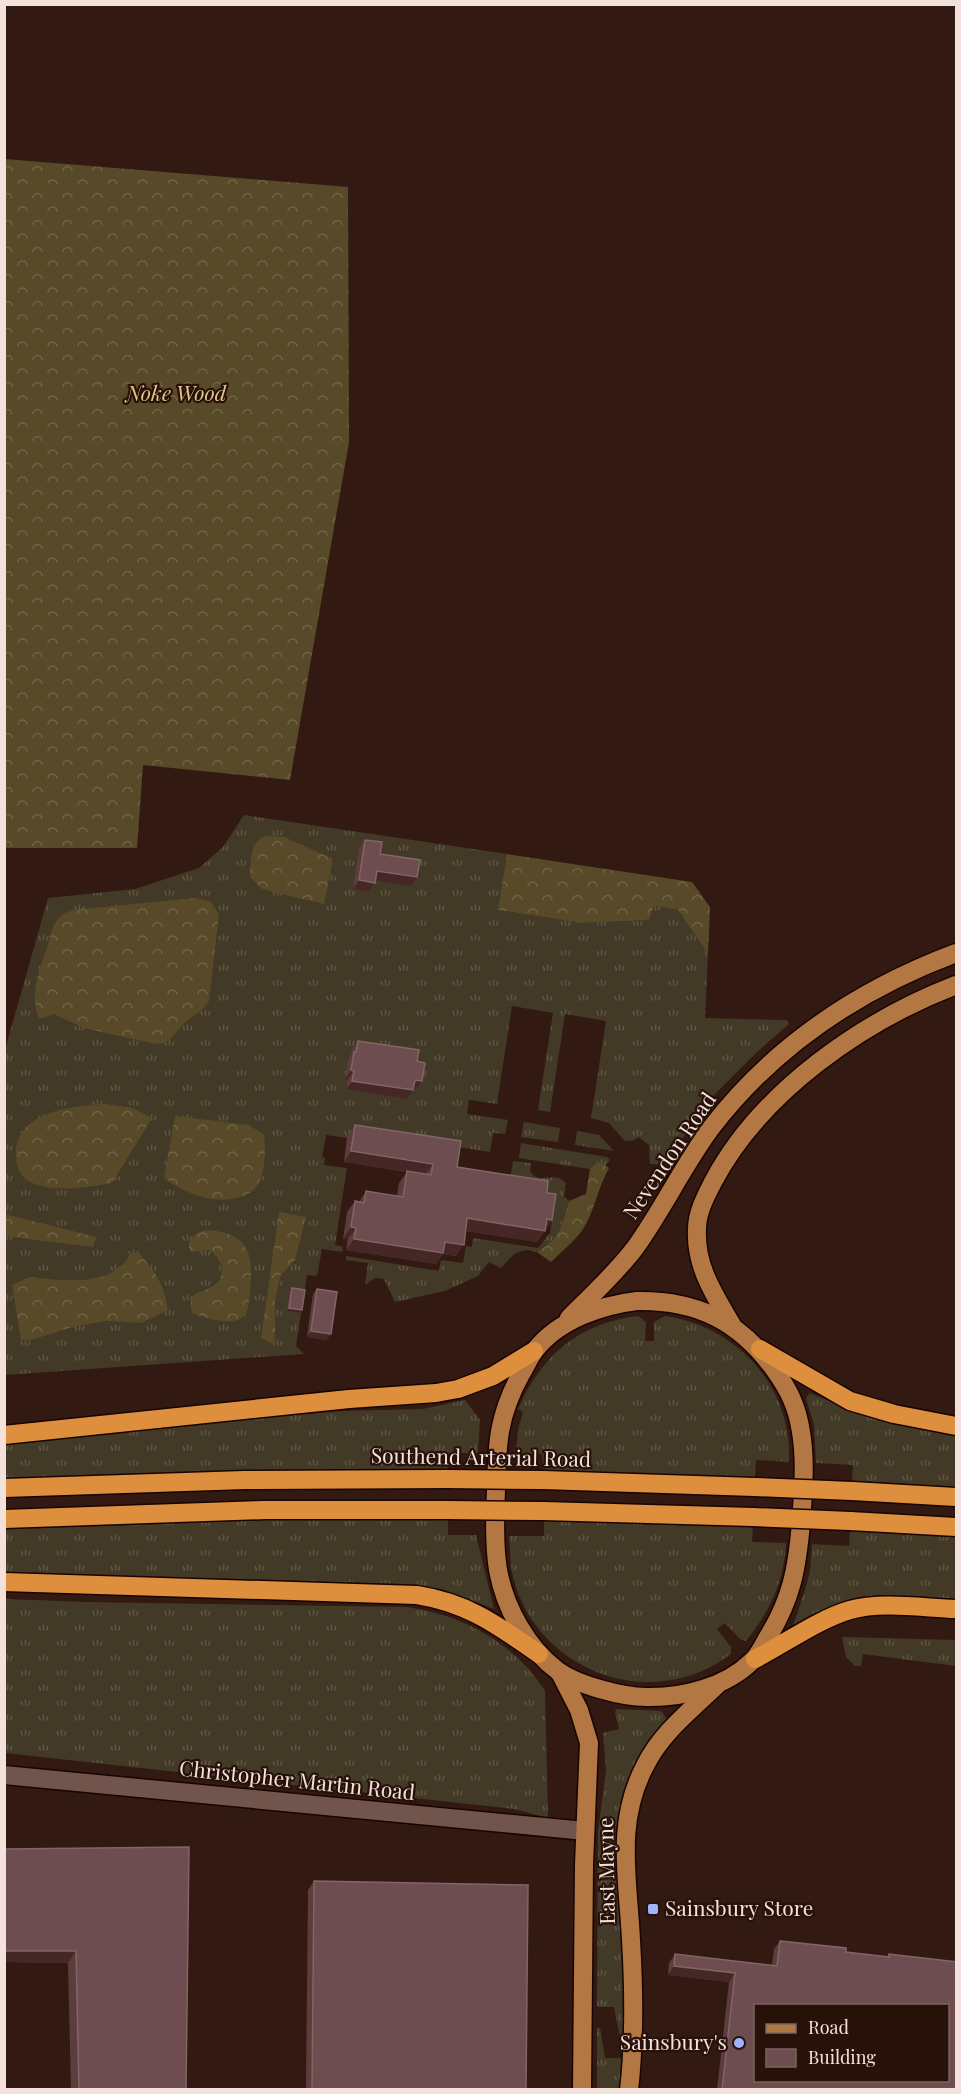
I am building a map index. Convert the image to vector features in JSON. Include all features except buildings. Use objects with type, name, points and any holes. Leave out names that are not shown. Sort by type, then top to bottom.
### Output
[{"type":"highway","points":[[760,1349],[850,1401],[894,1414],[957,1426]]},
{"type":"highway","points":[[4,1435],[349,1400],[436,1394],[458,1389],[493,1376],[534,1351]]},
{"type":"highway","name":"Southend Arterial Road","points":[[4,1488],[245,1480],[448,1479],[755,1486],[957,1497]]},
{"type":"highway","points":[[4,1519],[265,1510],[448,1509],[753,1517],[957,1527]]},
{"type":"highway","points":[[4,1582],[417,1594],[440,1598],[474,1612],[539,1654]]},
{"type":"highway","points":[[755,1659],[819,1623],[852,1609],[887,1607],[957,1609]]},
{"type":"main road","name":"Nevendon Road","points":[[558,1330],[624,1262],[644,1234],[685,1165],[712,1127],[742,1091],[776,1058],[809,1031],[852,1002],[915,969],[957,953]]},
{"type":"main road","points":[[732,1325],[705,1277],[696,1240],[700,1210],[723,1163],[778,1098],[813,1066],[892,1013],[957,985]]},
{"type":"main road","points":[[637,1302],[663,1302],[697,1308],[732,1325],[760,1349],[790,1392],[801,1432],[803,1466],[799,1552],[793,1585],[778,1622],[755,1659],[742,1670],[718,1684],[677,1694],[646,1697],[610,1692],[560,1673],[539,1654],[521,1629],[507,1601],[498,1570],[495,1521],[500,1426],[503,1412],[534,1351],[558,1330],[580,1317],[602,1309],[637,1302]]},
{"type":"main road","name":"East Mayne","points":[[560,1673],[579,1710],[589,1743],[585,1831],[582,2090]]},
{"type":"main road","name":"East Mayne","points":[[630,2090],[634,1989],[625,1831],[628,1809],[653,1751],[673,1726],[718,1684]]},
{"type":"street","name":"Christopher Martin Road","points":[[4,1775],[585,1831]]},
{"type":"green space","name":"Noke Wood","points":[[5,159],[348,187],[349,442],[290,780],[143,765],[137,848],[5,848]]},
{"type":"green space","points":[[244,815],[507,854],[499,910],[584,923],[649,920],[654,906],[678,910],[708,954],[705,1018],[787,1020],[789,1024],[710,1099],[664,1165],[650,1164],[649,1145],[639,1137],[632,1141],[625,1141],[609,1123],[591,1118],[606,1021],[565,1014],[550,1112],[538,1110],[553,1013],[512,1006],[497,1104],[469,1100],[467,1114],[508,1120],[505,1134],[493,1133],[490,1152],[415,1140],[347,1138],[326,1135],[322,1157],[325,1158],[324,1165],[347,1168],[335,1245],[343,1247],[342,1252],[322,1249],[317,1276],[307,1275],[296,1346],[304,1354],[5,1375],[5,1050],[48,898],[135,889],[199,868],[223,847]]},
{"type":"green space","points":[[265,836],[284,837],[333,859],[324,904],[262,889],[250,877],[253,848]]},
{"type":"green space","points":[[507,854],[692,882],[710,907],[708,954],[678,910],[654,906],[649,920],[583,923],[498,910]]},
{"type":"green space","points":[[195,898],[210,901],[219,914],[209,1001],[170,1039],[156,1044],[84,1028],[54,1014],[39,1019],[35,1000],[36,982],[53,928],[61,915],[74,910]]},
{"type":"green space","points":[[105,1104],[133,1108],[152,1118],[112,1183],[82,1187],[49,1187],[30,1182],[21,1174],[16,1155],[18,1140],[35,1120],[63,1109]]},
{"type":"green space","points":[[175,1116],[249,1125],[264,1135],[264,1165],[256,1187],[243,1196],[222,1200],[202,1197],[164,1178]]},
{"type":"green space","points":[[524,1122],[560,1128],[558,1142],[521,1137]]},
{"type":"green space","points":[[577,1131],[599,1135],[614,1151],[575,1145]]},
{"type":"green space","points":[[521,1143],[607,1157],[610,1160],[605,1166],[598,1161],[590,1169],[519,1158]]},
{"type":"green space","points":[[513,1161],[531,1163],[530,1171],[538,1177],[557,1178],[566,1183],[564,1196],[569,1201],[562,1224],[551,1245],[537,1252],[528,1250],[519,1252],[501,1268],[489,1262],[478,1276],[445,1291],[395,1302],[384,1279],[375,1278],[365,1285],[368,1263],[346,1260],[346,1256],[439,1271],[441,1260],[463,1263],[466,1246],[472,1247],[473,1238],[538,1248],[550,1233],[555,1200],[546,1199],[547,1187],[510,1181]]},
{"type":"green space","points":[[598,1161],[609,1168],[587,1222],[576,1238],[551,1262],[537,1252],[556,1236],[569,1201],[586,1194],[590,1169]]},
{"type":"green space","points":[[279,1212],[306,1217],[295,1260],[280,1276],[275,1302],[275,1345],[261,1338]]},
{"type":"green space","points":[[5,1214],[96,1237],[93,1247],[5,1236]]},
{"type":"green space","points":[[207,1230],[232,1236],[246,1248],[249,1256],[251,1278],[248,1306],[246,1313],[237,1320],[217,1320],[192,1313],[191,1299],[197,1293],[216,1284],[222,1275],[219,1261],[210,1250],[192,1252],[189,1249],[190,1241],[194,1236]]},
{"type":"green space","points":[[138,1252],[158,1278],[168,1310],[141,1323],[106,1321],[76,1326],[31,1340],[21,1340],[12,1285],[30,1277],[86,1280],[108,1275],[124,1264],[130,1255]]},
{"type":"green space","points":[[638,1316],[646,1322],[645,1341],[654,1341],[654,1322],[665,1316],[691,1322],[715,1333],[737,1347],[756,1365],[771,1386],[781,1409],[788,1435],[789,1462],[756,1460],[755,1477],[543,1471],[542,1454],[516,1454],[518,1430],[523,1412],[518,1409],[539,1373],[551,1358],[580,1334],[617,1320]]},
{"type":"green space","points":[[810,1393],[893,1424],[956,1435],[956,1488],[852,1482],[853,1465],[816,1463],[814,1425],[806,1398]]},
{"type":"green space","points":[[465,1400],[480,1420],[478,1453],[449,1453],[448,1470],[280,1471],[5,1479],[4,1444],[288,1415],[423,1409]]},
{"type":"green space","points":[[448,1519],[448,1535],[476,1535],[494,1609],[442,1589],[404,1584],[5,1573],[4,1528],[265,1520]]},
{"type":"green space","points":[[544,1520],[753,1526],[752,1542],[786,1543],[785,1557],[779,1583],[769,1607],[746,1641],[741,1640],[725,1623],[717,1629],[731,1647],[731,1654],[713,1666],[694,1674],[665,1681],[635,1681],[607,1676],[581,1664],[557,1648],[537,1626],[522,1601],[512,1572],[509,1536],[544,1536]]},
{"type":"green space","points":[[850,1531],[956,1537],[956,1600],[859,1599],[830,1607],[792,1629],[810,1571],[812,1544],[849,1546]]},
{"type":"green space","points":[[5,1599],[405,1607],[446,1616],[466,1624],[484,1633],[518,1658],[545,1691],[548,1818],[514,1809],[5,1753]]},
{"type":"green space","points":[[842,1637],[956,1640],[956,1666],[863,1654],[861,1666],[855,1666],[846,1657]]},
{"type":"green space","points":[[616,1709],[661,1711],[667,1719],[648,1744],[633,1771],[623,1799],[616,1830],[624,2037],[620,2037],[614,2007],[597,2007],[598,1832],[606,1770],[603,1733],[619,1729]]},
{"type":"green space","points":[[597,2028],[600,2028],[605,2058],[622,2058],[619,2089],[597,2089]]},
{"type":"place","name":"Sainsbury Store","points":[[653,1909]]},
{"type":"place","name":"Sainsbury's","points":[[739,2043]]}]
